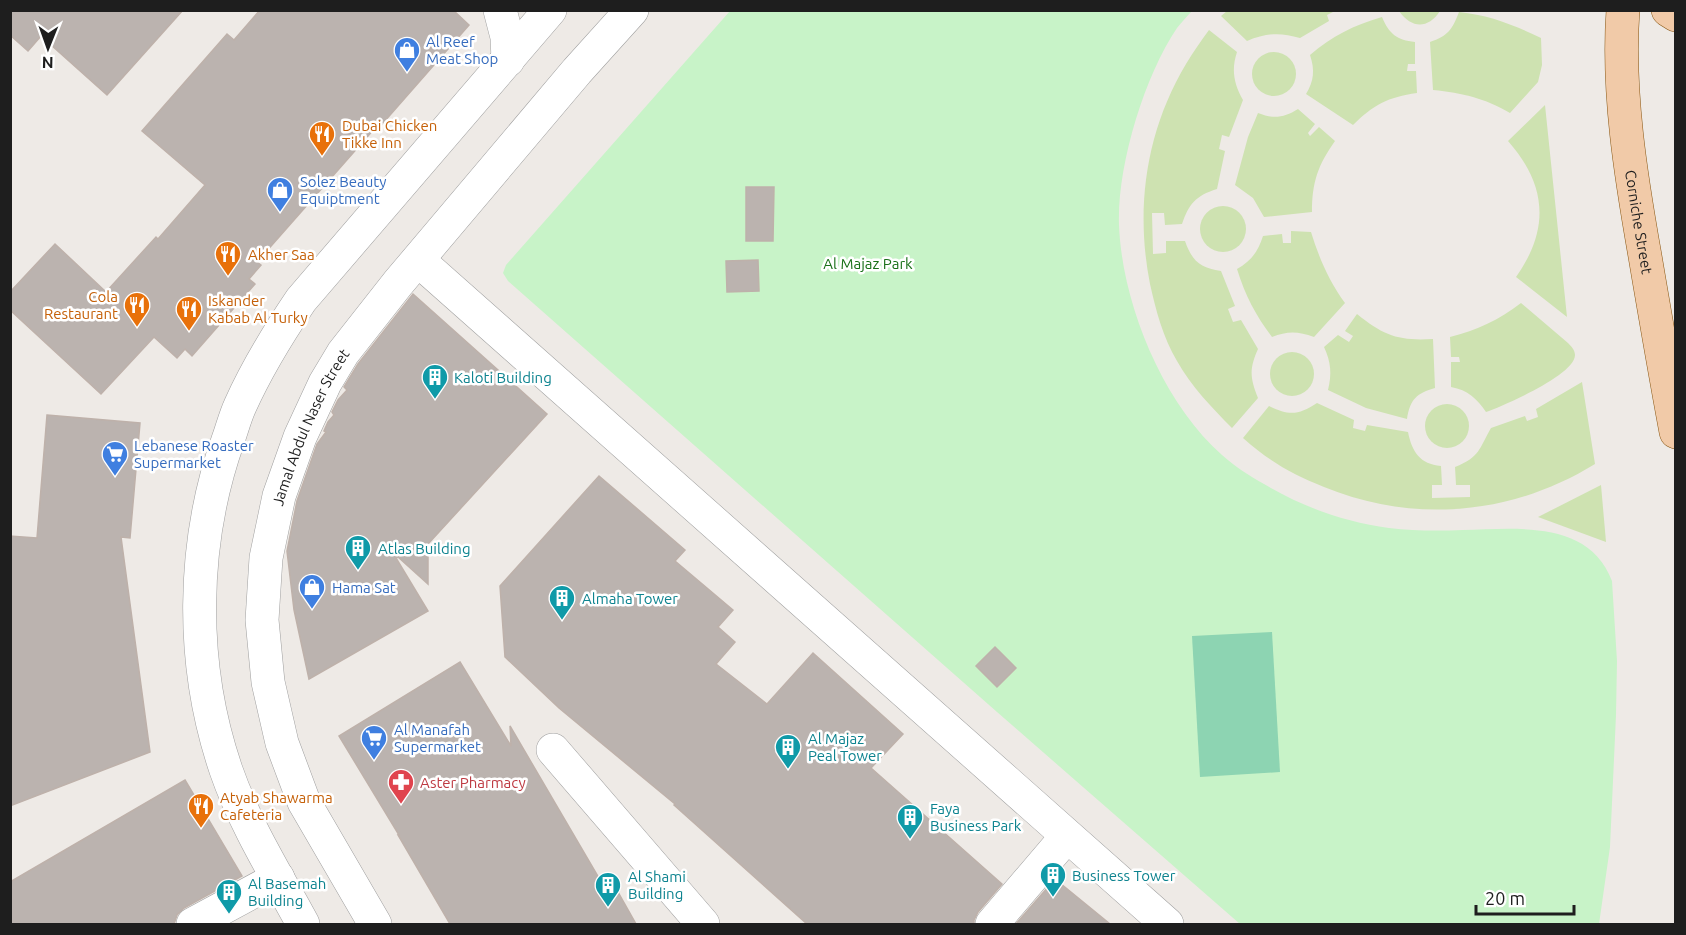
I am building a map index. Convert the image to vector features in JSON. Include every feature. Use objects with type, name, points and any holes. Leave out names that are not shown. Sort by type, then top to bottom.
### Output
[{"type":"main road","name":"Corniche Street","points":[[1623,10],[1623,81],[1628,145],[1676,432]]},
{"type":"main road","points":[[1668,10],[1676,15]]},
{"type":"street","points":[[500,10],[507,37],[508,60]]},
{"type":"street","points":[[303,924],[250,827],[226,770],[210,710],[201,649],[200,587],[205,536],[219,465],[239,407],[267,352],[301,300],[550,10]]},
{"type":"street","points":[[578,71],[574,57],[576,43],[602,10]]},
{"type":"street","name":"Jamal Abdul Naser Street","points":[[375,924],[304,802],[282,743],[268,682],[262,620],[266,558],[279,496],[300,437],[325,383],[343,353],[418,260],[632,10]]},
{"type":"street","points":[[418,260],[1167,924]]},
{"type":"street","points":[[553,750],[704,924]]},
{"type":"street","points":[[992,924],[1067,836]]},
{"type":"street","points":[[193,924],[278,878]]},
{"type":"green space","name":"Al Majaz Park","points":[[730,11],[1192,11],[1177,28],[1154,71],[1135,123],[1123,176],[1119,225],[1122,255],[1137,318],[1149,349],[1181,408],[1200,433],[1237,467],[1293,500],[1340,518],[1389,528],[1435,531],[1527,529],[1548,532],[1568,537],[1586,547],[1601,561],[1612,581],[1617,661],[1610,847],[1599,924],[1240,924],[508,281],[503,273],[506,265]]},
{"type":"green space","points":[[1227,11],[1335,11],[1327,15],[1329,21],[1300,38],[1273,34],[1247,41],[1221,16]]},
{"type":"green space","points":[[1399,11],[1440,11],[1425,24],[1415,24]]},
{"type":"green space","points":[[1459,12],[1501,21],[1541,38],[1542,65],[1538,82],[1510,113],[1473,97],[1433,90],[1430,42],[1449,32]]},
{"type":"green space","points":[[1382,17],[1394,35],[1403,40],[1415,42],[1415,64],[1408,64],[1407,71],[1416,71],[1417,93],[1382,103],[1367,112],[1353,125],[1306,94],[1313,75],[1310,55],[1344,32]]},
{"type":"green space","points":[[1209,30],[1237,52],[1234,77],[1243,100],[1229,137],[1222,135],[1219,149],[1225,151],[1217,189],[1194,202],[1187,211],[1182,224],[1165,225],[1164,213],[1152,213],[1153,254],[1166,253],[1166,241],[1185,241],[1198,262],[1208,268],[1221,271],[1235,306],[1228,309],[1233,322],[1241,320],[1258,349],[1252,373],[1253,385],[1258,398],[1232,428],[1189,379],[1168,343],[1157,314],[1150,284],[1144,227],[1147,171],[1161,116],[1186,64]]},
{"type":"green space","points":[[1274,52],[1283,53],[1290,58],[1295,65],[1295,83],[1290,90],[1283,95],[1274,96],[1265,95],[1258,90],[1253,83],[1252,74],[1253,65],[1258,58],[1265,53]]},
{"type":"green space","points":[[1545,105],[1567,317],[1516,277],[1535,242],[1539,224],[1539,207],[1537,191],[1530,174],[1508,141]]},
{"type":"green space","points":[[1298,109],[1315,124],[1308,133],[1310,136],[1319,127],[1335,141],[1317,174],[1312,212],[1264,217],[1253,198],[1235,185],[1248,137],[1258,113],[1278,117]]},
{"type":"green space","points":[[1223,206],[1239,213],[1246,229],[1239,245],[1223,252],[1207,245],[1200,229],[1207,213]]},
{"type":"green space","points":[[1291,231],[1311,232],[1325,269],[1345,303],[1314,337],[1293,332],[1272,337],[1252,305],[1237,269],[1253,256],[1263,236],[1282,234],[1283,243],[1291,243]]},
{"type":"green space","points":[[1521,303],[1568,343],[1575,355],[1572,363],[1563,372],[1537,389],[1486,412],[1471,396],[1451,387],[1451,362],[1460,362],[1459,357],[1451,357],[1450,337],[1487,324]]},
{"type":"green space","points":[[1357,314],[1392,336],[1433,339],[1435,388],[1415,398],[1410,406],[1407,419],[1366,408],[1328,390],[1330,368],[1324,347],[1338,335],[1349,342],[1353,336],[1345,331]]},
{"type":"green space","points":[[1292,352],[1301,353],[1308,358],[1313,365],[1313,383],[1308,390],[1301,395],[1292,396],[1283,395],[1276,390],[1271,383],[1270,374],[1271,365],[1276,358],[1283,353]]},
{"type":"green space","points":[[1582,382],[1595,464],[1563,481],[1530,494],[1497,503],[1462,508],[1428,509],[1393,506],[1358,499],[1291,472],[1272,461],[1243,438],[1269,406],[1294,413],[1317,403],[1354,420],[1353,428],[1365,431],[1367,425],[1408,432],[1418,456],[1428,463],[1441,466],[1442,485],[1432,485],[1432,498],[1470,497],[1470,485],[1456,485],[1455,467],[1474,456],[1491,428],[1525,416],[1527,421],[1538,417],[1536,409]]},
{"type":"green space","points":[[1447,404],[1456,405],[1463,410],[1468,417],[1468,435],[1463,442],[1456,447],[1447,448],[1438,447],[1431,442],[1426,435],[1425,426],[1426,417],[1431,410],[1438,405]]},
{"type":"green space","points":[[1601,485],[1606,542],[1538,517]]},
{"type":"green space","points":[[1272,632],[1280,772],[1200,777],[1192,636]]},
{"type":"building","points":[[10,10],[183,10],[107,95],[41,36],[28,51],[10,35]]},
{"type":"building","points":[[260,10],[453,10],[469,25],[257,262],[261,265],[249,279],[255,284],[192,356],[185,349],[177,358],[154,337],[101,394],[10,310],[10,292],[55,244],[106,292],[156,237],[158,239],[205,185],[142,131],[227,34],[234,40]]},
{"type":"building","points":[[746,187],[774,187],[773,241],[746,241]]},
{"type":"building","points":[[758,260],[759,291],[727,292],[726,261]]},
{"type":"building","points":[[413,294],[547,414],[428,544],[428,584],[398,557],[396,558],[428,611],[309,679],[294,610],[287,551],[297,501],[317,444],[326,432],[324,431],[334,415],[332,412],[338,400],[347,390],[344,387],[358,364]]},
{"type":"building","points":[[47,415],[140,423],[130,538],[121,537],[150,752],[10,806],[10,536],[37,538]]},
{"type":"building","points":[[599,476],[685,550],[675,561],[733,610],[718,627],[735,642],[716,664],[767,704],[813,653],[903,734],[871,768],[1002,884],[978,912],[974,924],[807,924],[675,804],[559,708],[505,657],[500,586]]},
{"type":"building","points":[[995,647],[1016,668],[997,687],[976,666]]},
{"type":"building","points":[[460,662],[511,746],[510,726],[610,897],[618,892],[636,924],[450,924],[339,736]]},
{"type":"building","points":[[185,780],[242,876],[184,908],[177,915],[174,924],[10,924],[10,882]]},
{"type":"building","name":"Business Tower","points":[[1055,879],[1110,924],[1016,924]]},
{"type":"place","name":"Al Reef Meat Shop","points":[[407,73]]},
{"type":"place","name":"Dubai Chicken Tikke Inn","points":[[322,157]]},
{"type":"place","name":"Solez Beauty Equiptment","points":[[280,213]]},
{"type":"place","name":"Akher Saa","points":[[228,277]]},
{"type":"place","name":"Cola Restaurant","points":[[137,328]]},
{"type":"place","name":"Iskander Kabab Al Turky","points":[[189,332]]},
{"type":"place","name":"Kaloti Building","points":[[435,400]]},
{"type":"place","name":"Lebanese Roaster Supermarket","points":[[115,477]]},
{"type":"place","name":"Atlas Building","points":[[358,571]]},
{"type":"place","name":"Hama Sat","points":[[312,610]]},
{"type":"place","name":"Almaha Tower","points":[[562,621]]},
{"type":"place","name":"Al Manafah Supermarket","points":[[374,761]]},
{"type":"place","name":"Al Majaz Peal Tower","points":[[788,770]]},
{"type":"place","name":"Aster Pharmacy","points":[[401,805]]},
{"type":"place","name":"Atyab Shawarma Cafeteria","points":[[201,829]]},
{"type":"place","name":"Faya Business Park","points":[[910,840]]},
{"type":"place","name":"Business Tower","points":[[1053,898]]},
{"type":"place","name":"Al Shami Building","points":[[608,908]]},
{"type":"place","name":"Al Basemah Building","points":[[229,915]]}]
